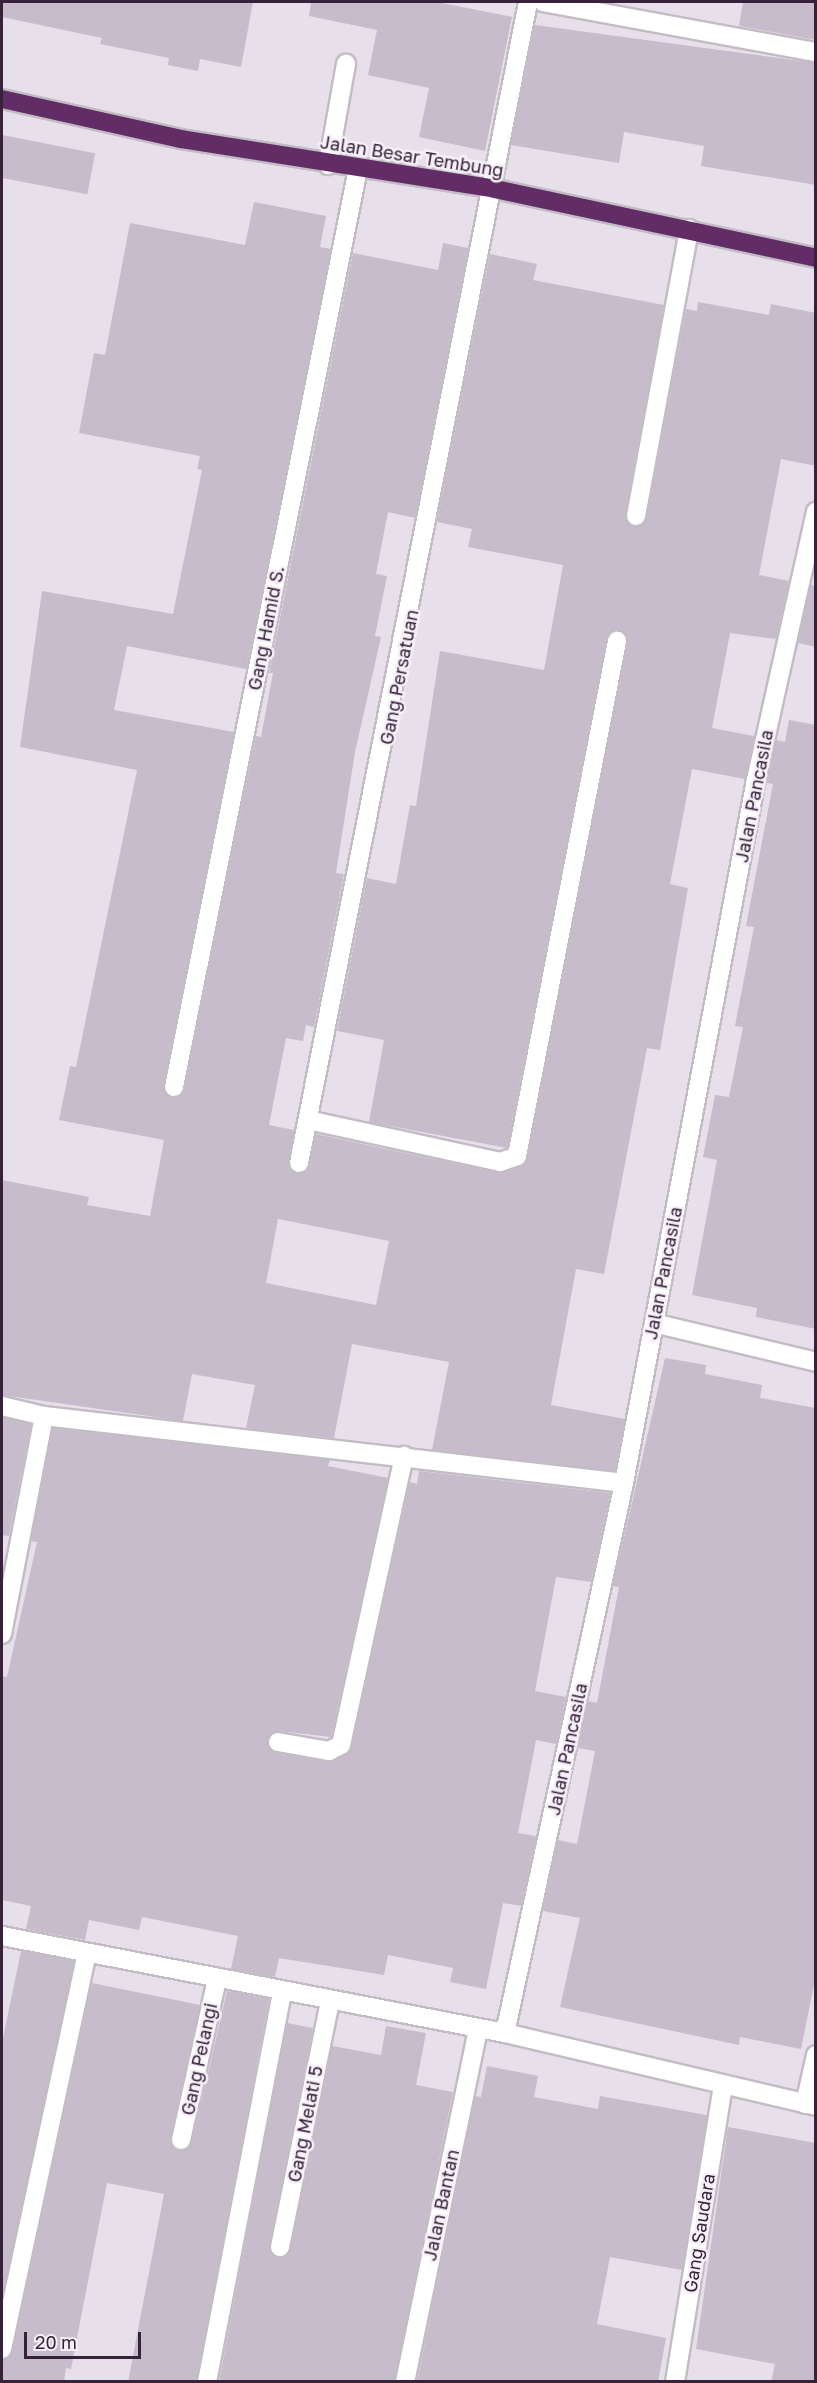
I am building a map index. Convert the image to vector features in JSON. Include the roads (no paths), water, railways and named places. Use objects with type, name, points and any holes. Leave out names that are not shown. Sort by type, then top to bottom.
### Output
[{"type":"highway","name":"Jalan Besar Tembung","points":[[2,99],[328,165],[495,189],[816,258]]},
{"type":"street","name":"Gang Persatuan","points":[[298,1163],[495,189],[528,2]]},
{"type":"street","points":[[543,2],[816,52]]},
{"type":"street","points":[[328,165],[346,64]]},
{"type":"street","name":"Gang Hamid S.","points":[[174,1087],[358,169]]},
{"type":"street","points":[[636,516],[689,229]]},
{"type":"street","name":"Jalan Pancasila","points":[[505,2033],[624,1483],[756,780],[816,512]]},
{"type":"street","points":[[308,1120],[500,1162],[517,1156],[617,640]]},
{"type":"street","points":[[654,1323],[816,1362]]},
{"type":"street","points":[[2,1406],[44,1416],[624,1483]]},
{"type":"street","points":[[2,1634],[6,1581],[44,1416]]},
{"type":"street","points":[[278,1742],[329,1752],[341,1745],[404,1456]]},
{"type":"street","points":[[2,1936],[505,2033],[810,2105],[816,2055]]},
{"type":"street","points":[[2,2349],[87,1953]]},
{"type":"street","name":"Gang Pelangi","points":[[181,2140],[217,1979]]},
{"type":"street","points":[[207,2382],[282,1991]]},
{"type":"street","name":"Gang Melati 5","points":[[280,2247],[330,2001]]},
{"type":"street","name":"Jalan Bantan","points":[[405,2382],[478,2028]]},
{"type":"street","name":"Gang Saudara","points":[[675,2382],[723,2085]]}]
